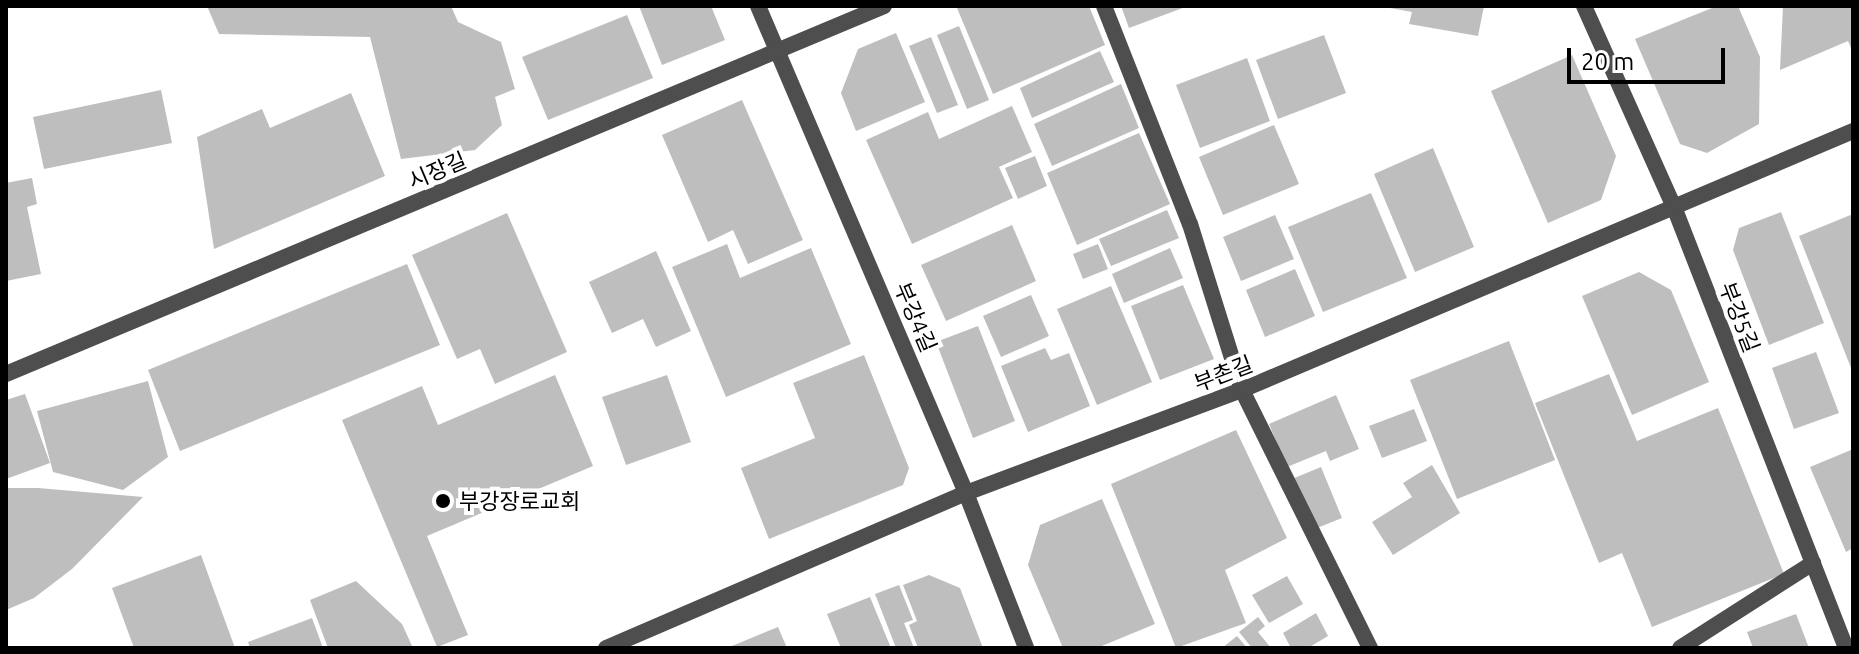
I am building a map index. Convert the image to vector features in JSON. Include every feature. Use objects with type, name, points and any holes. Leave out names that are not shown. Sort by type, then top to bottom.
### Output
[{"type":"street","name":"부강4길","points":[[758,6],[966,493],[1026,648]]},
{"type":"street","name":"시장길","points":[[6,374],[884,6]]},
{"type":"street","points":[[1104,6],[1190,224],[1242,390],[1370,648]]},
{"type":"street","name":"부강5길","points":[[1584,6],[1674,207],[1846,648]]},
{"type":"street","name":"부촌길","points":[[606,648],[966,493],[1242,390],[1853,131]]},
{"type":"street","points":[[1680,648],[1813,563]]},
{"type":"building","points":[[207,6],[451,6],[458,22],[501,42],[515,89],[495,97],[502,125],[475,150],[401,159],[370,37],[219,34]]},
{"type":"building","points":[[639,6],[711,6],[725,40],[662,65]]},
{"type":"building","points":[[1089,6],[1105,45],[993,94],[957,8]]},
{"type":"building","points":[[1121,6],[1188,6],[1129,28]]},
{"type":"building","points":[[1484,6],[1478,36],[1409,24],[1412,12],[1390,8]]},
{"type":"building","points":[[1717,6],[1738,6],[1760,57],[1759,124],[1707,153],[1680,144],[1635,39]]},
{"type":"building","points":[[1783,6],[1853,6],[1853,53],[1848,41],[1780,70]]},
{"type":"building","points":[[627,15],[653,78],[548,120],[522,57]]},
{"type":"building","points":[[959,26],[989,100],[967,109],[937,35]]},
{"type":"building","points":[[896,33],[925,102],[856,131],[841,93],[858,49]]},
{"type":"building","points":[[1324,35],[1346,93],[1278,119],[1256,60]]},
{"type":"building","points":[[931,37],[958,105],[937,113],[909,46]]},
{"type":"building","points":[[1100,51],[1114,82],[1032,118],[1020,88]]},
{"type":"building","points":[[1572,55],[1616,156],[1601,200],[1548,223],[1491,91]]},
{"type":"building","points":[[1247,58],[1270,121],[1200,148],[1176,85]]},
{"type":"building","points":[[1121,84],[1139,128],[1052,166],[1034,124]]},
{"type":"building","points":[[161,90],[172,143],[44,169],[33,117]]},
{"type":"building","points":[[351,93],[385,176],[214,249],[197,137],[262,109],[270,128]]},
{"type":"building","points":[[742,100],[803,240],[748,264],[733,230],[708,242],[662,135]]},
{"type":"building","points":[[1012,106],[1032,152],[999,167],[1013,198],[912,244],[866,140],[928,112],[939,139]]},
{"type":"building","points":[[1274,125],[1299,184],[1223,215],[1199,157]]},
{"type":"building","points":[[1139,133],[1170,204],[1077,245],[1047,173]]},
{"type":"building","points":[[1433,148],[1474,247],[1415,272],[1374,174]]},
{"type":"building","points":[[1035,156],[1047,186],[1018,199],[1005,168]]},
{"type":"building","points":[[32,178],[37,204],[27,207],[41,274],[6,281],[6,183]]},
{"type":"building","points":[[1371,193],[1407,278],[1323,312],[1288,227]]},
{"type":"building","points":[[1167,210],[1179,238],[1111,266],[1099,239]]},
{"type":"building","points":[[1781,212],[1824,323],[1769,345],[1733,250],[1739,228]]},
{"type":"building","points":[[507,213],[567,352],[495,384],[480,349],[457,359],[412,255]]},
{"type":"building","points":[[1853,214],[1853,373],[1799,236]]},
{"type":"building","points":[[1275,215],[1294,259],[1241,281],[1223,237]]},
{"type":"building","points":[[1012,225],[1036,281],[946,321],[921,265]]},
{"type":"building","points":[[727,244],[740,278],[811,248],[851,344],[726,397],[672,267]]},
{"type":"building","points":[[1098,244],[1108,269],[1083,279],[1073,254]]},
{"type":"building","points":[[1170,248],[1183,278],[1124,303],[1112,274]]},
{"type":"building","points":[[656,251],[691,331],[656,347],[643,319],[612,333],[589,282]]},
{"type":"building","points":[[407,264],[440,345],[180,451],[148,370]]},
{"type":"building","points":[[1295,269],[1315,316],[1265,337],[1246,290]]},
{"type":"building","points":[[1639,272],[1671,290],[1709,382],[1632,415],[1582,296]]},
{"type":"building","points":[[1183,285],[1214,359],[1160,380],[1131,306]]},
{"type":"building","points":[[1111,286],[1152,382],[1097,405],[1057,309]]},
{"type":"building","points":[[1031,295],[1049,336],[1001,357],[983,316]]},
{"type":"building","points":[[978,326],[1015,421],[973,438],[936,342]]},
{"type":"building","points":[[1509,341],[1555,460],[1457,499],[1410,380]]},
{"type":"building","points":[[1045,348],[1051,360],[1069,353],[1090,406],[1028,432],[1001,366]]},
{"type":"building","points":[[1816,352],[1839,413],[1794,429],[1772,368]]},
{"type":"building","points":[[864,355],[909,468],[903,485],[769,539],[741,468],[815,438],[793,383]]},
{"type":"building","points":[[1609,374],[1637,441],[1718,408],[1784,574],[1652,627],[1622,553],[1599,563],[1535,403]]},
{"type":"building","name":"부강장로교회","points":[[555,375],[593,466],[427,536],[468,635],[437,647],[342,420],[422,386],[438,425]]},
{"type":"building","points":[[667,375],[691,442],[626,465],[602,397]]},
{"type":"building","points":[[148,381],[168,457],[123,490],[53,472],[37,411]]},
{"type":"building","points":[[25,394],[50,463],[6,479],[6,400]]},
{"type":"building","points":[[1336,395],[1359,449],[1330,461],[1326,451],[1287,467],[1269,424]]},
{"type":"building","points":[[1414,409],[1427,441],[1382,458],[1369,426]]},
{"type":"building","points":[[1236,430],[1287,538],[1225,570],[1246,623],[1176,648],[1111,484]]},
{"type":"building","points":[[1851,450],[1853,548],[1846,552],[1810,467]]},
{"type":"building","points":[[1432,465],[1460,513],[1393,555],[1372,522],[1412,497],[1403,483]]},
{"type":"building","points":[[1321,467],[1342,518],[1312,530],[1292,479]]},
{"type":"building","points":[[6,488],[143,497],[72,569],[34,598],[6,610]]},
{"type":"building","points":[[1102,499],[1155,624],[1097,648],[1063,648],[1028,565],[1040,525]]},
{"type":"building","points":[[201,555],[235,648],[134,648],[112,588]]},
{"type":"building","points":[[929,575],[960,588],[983,648],[918,648],[909,625],[917,621],[903,585]]},
{"type":"building","points":[[1287,576],[1303,604],[1269,623],[1252,595]]},
{"type":"building","points":[[356,581],[402,624],[413,648],[328,648],[310,600]]},
{"type":"building","points":[[899,585],[913,620],[904,623],[914,648],[896,648],[875,594]]},
{"type":"building","points":[[870,597],[891,648],[841,648],[827,614]]},
{"type":"building","points":[[1316,613],[1328,636],[1308,648],[1291,648],[1283,633]]},
{"type":"building","points":[[1796,614],[1809,648],[1753,648],[1747,632]]},
{"type":"building","points":[[1258,617],[1265,626],[1258,632],[1271,648],[1252,648],[1239,632]]},
{"type":"building","points":[[312,618],[323,648],[250,648],[248,642]]},
{"type":"building","points":[[778,627],[787,648],[727,648]]},
{"type":"building","points":[[1237,636],[1247,648],[1222,648]]},
{"type":"place","name":"부강장로교회","points":[[443,501]]}]
